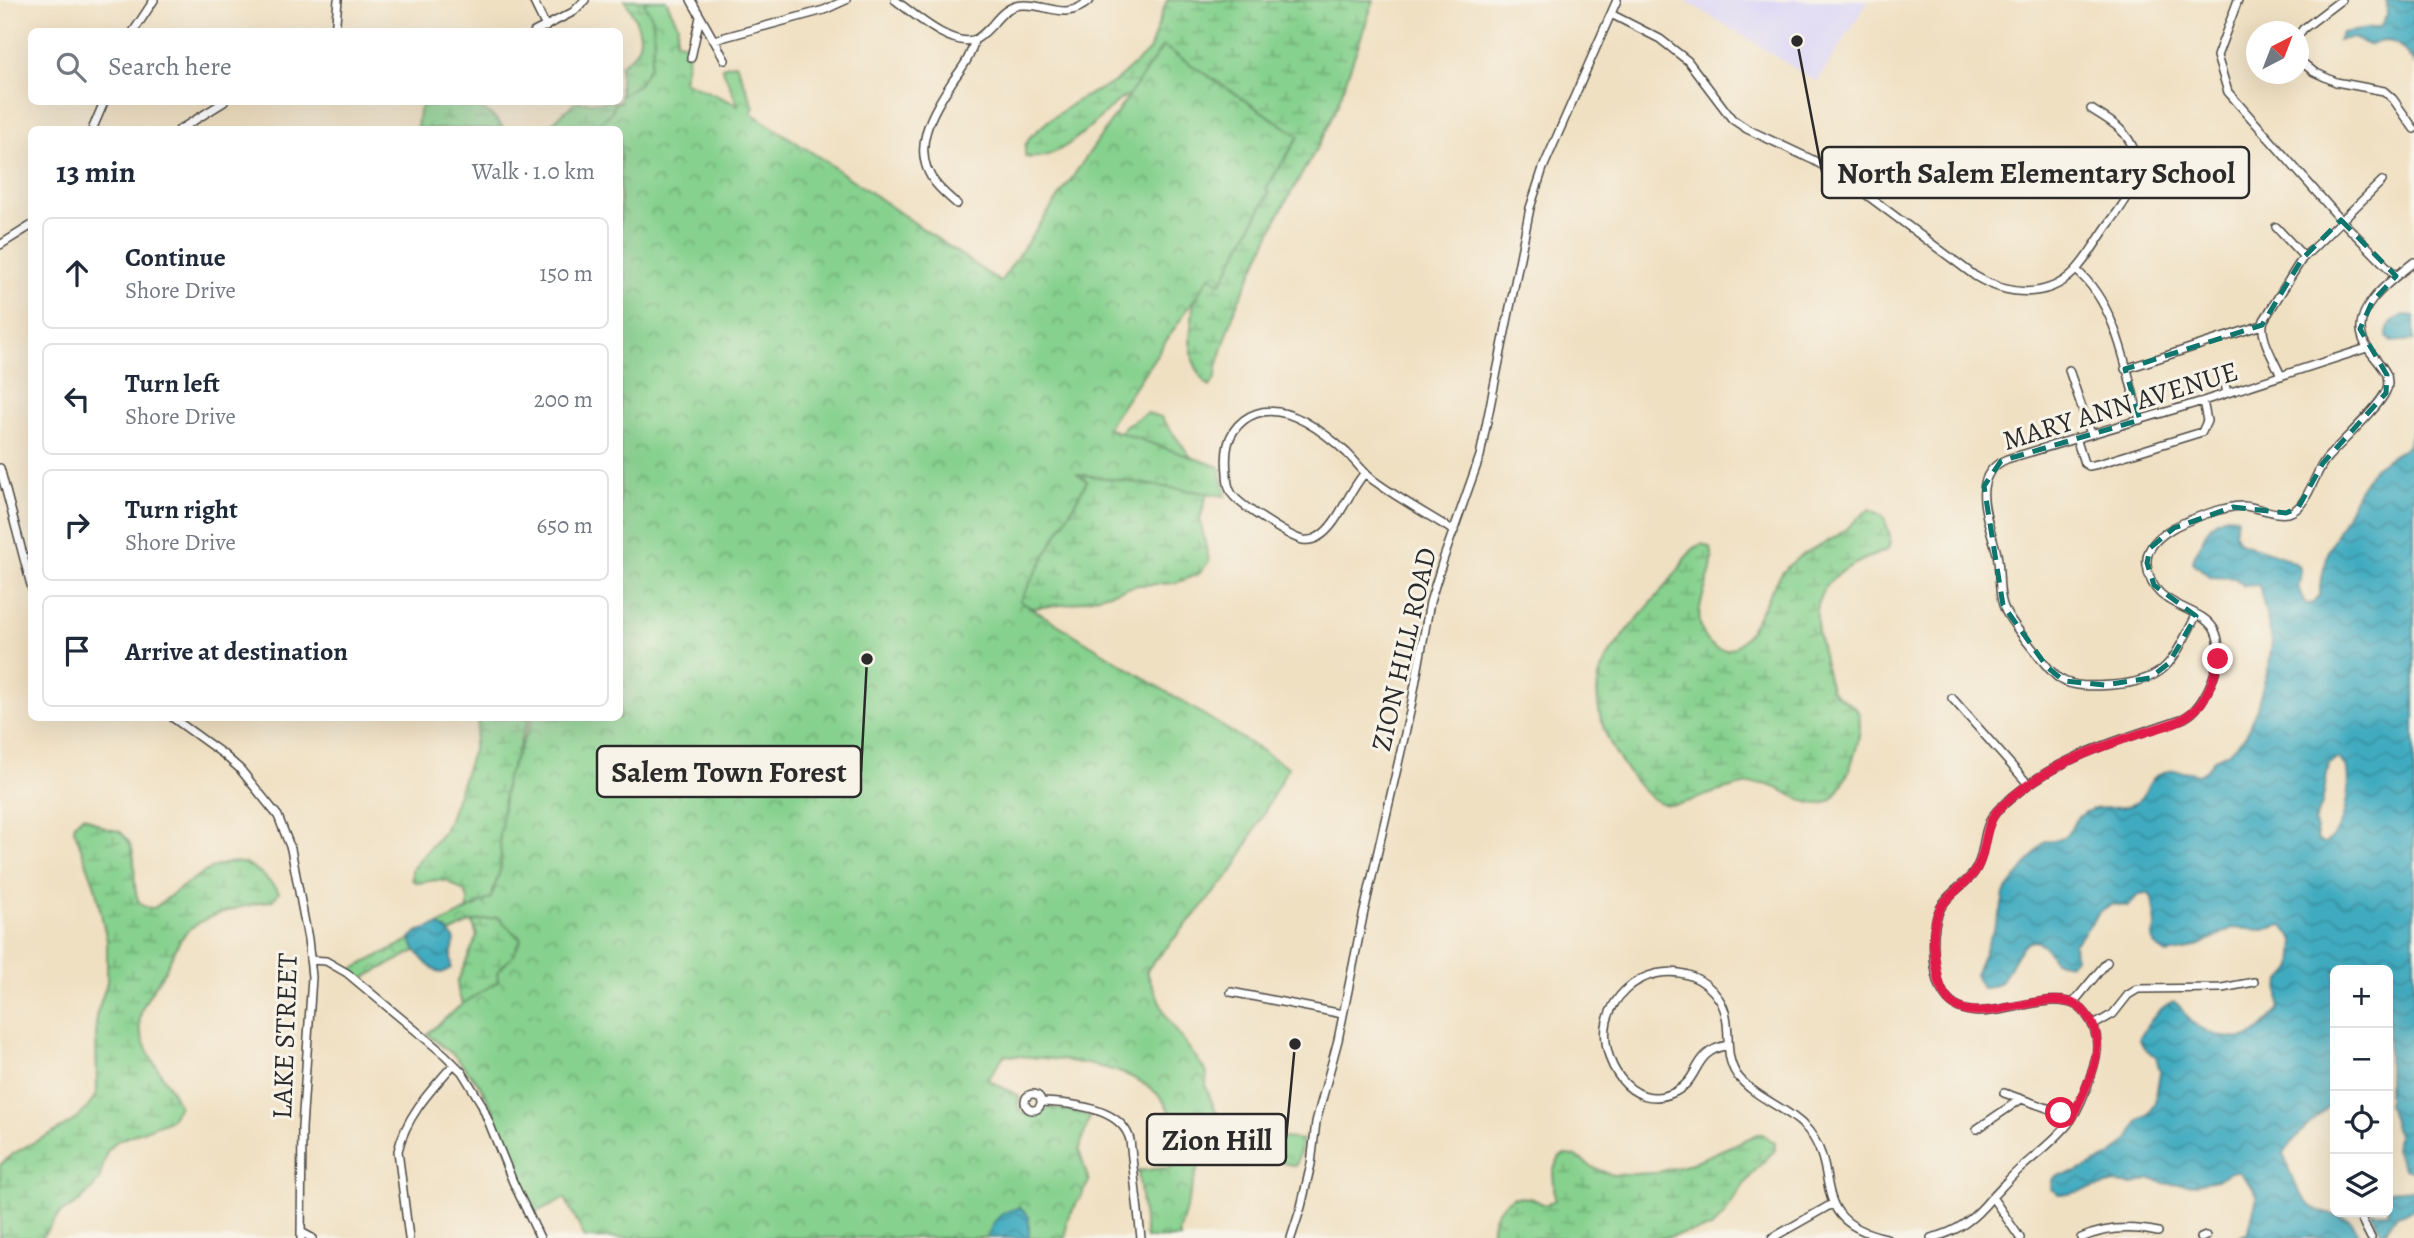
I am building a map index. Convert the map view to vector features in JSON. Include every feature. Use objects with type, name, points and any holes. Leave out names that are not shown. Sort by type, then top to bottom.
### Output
[{"type":"street","points":[[136,28],[154,0]]},
{"type":"street","points":[[335,28],[338,0]]},
{"type":"street","points":[[533,0],[546,27],[573,12],[585,0]]},
{"type":"street","points":[[569,0],[573,12]]},
{"type":"street","points":[[691,0],[725,60]]},
{"type":"street","points":[[714,40],[824,10],[846,0]]},
{"type":"street","points":[[895,0],[938,31],[954,39],[974,40],[987,31],[1003,13],[1014,7],[1026,5],[1064,12],[1090,0]]},
{"type":"street","name":"ZION HILL ROAD","points":[[1291,1238],[1311,1164],[1315,1122],[1343,1014],[1410,712],[1430,602],[1480,456],[1530,208],[1547,158],[1617,0]]},
{"type":"street","points":[[2238,0],[2217,56],[2228,92],[2341,220],[2396,276]]},
{"type":"street","points":[[2309,26],[2342,0]]},
{"type":"street","points":[[1611,14],[1660,39],[1688,61],[1732,118],[1747,129],[1844,178],[1991,286],[2009,291],[2033,292],[2056,285],[2076,270],[2135,183],[2137,169],[2134,150],[2127,136],[2113,122],[2091,108]]},
{"type":"street","points":[[691,58],[700,16]]},
{"type":"street","points":[[957,204],[929,174],[924,156],[924,139],[929,121],[970,54],[974,40]]},
{"type":"street","points":[[2309,67],[2336,82],[2384,91],[2393,99],[2414,129]]},
{"type":"street","points":[[94,126],[103,105]]},
{"type":"street","points":[[185,126],[219,105]]},
{"type":"street","points":[[2125,369],[2262,325],[2304,257],[2382,181]]},
{"type":"street","points":[[2276,227],[2304,257]]},
{"type":"street","points":[[0,245],[28,228]]},
{"type":"street","points":[[1931,1238],[1959,1228],[1976,1214],[2071,1120],[2095,1064],[2098,1045],[2094,1025],[2080,1006],[2073,1003],[2055,1001],[1991,1011],[1966,1010],[1954,1006],[1945,997],[1940,986],[1933,946],[1933,933],[1940,909],[1979,864],[1992,818],[1999,808],[2028,784],[2078,756],[2193,712],[2211,683],[2219,652],[2214,629],[2205,620],[2167,600],[2154,585],[2147,563],[2150,548],[2174,527],[2233,507],[2246,506],[2286,513],[2298,508],[2323,463],[2386,393],[2387,375],[2367,348],[2360,329],[2363,317],[2372,302],[2396,276],[2414,262]]},
{"type":"street","points":[[2076,270],[2095,288],[2105,305],[2140,420]]},
{"type":"street","points":[[2262,325],[2281,376]]},
{"type":"street","name":"MARY ANN AVENUE","points":[[2196,616],[2176,653],[2161,672],[2141,681],[2105,685],[2071,684],[2055,676],[2008,616],[2002,600],[1997,555],[1983,503],[1984,486],[1993,469],[2001,461],[2203,401],[2367,348]]},
{"type":"street","points":[[2069,370],[2091,434]]},
{"type":"street","points":[[2222,371],[2227,393]]},
{"type":"street","points":[[2076,438],[2084,463],[2092,466],[2199,433],[2205,428],[2207,419],[2203,401]]},
{"type":"street","points":[[1365,473],[1327,530],[1318,538],[1306,541],[1293,536],[1233,495],[1228,483],[1227,447],[1233,432],[1245,420],[1259,412],[1275,411],[1307,424],[1337,445],[1365,473],[1454,531]]},
{"type":"street","points":[[0,468],[28,574]]},
{"type":"street","points":[[1952,698],[2028,784]]},
{"type":"street","name":"LAKE STREET","points":[[177,721],[232,761],[278,816],[291,849],[310,960],[312,995],[302,1128],[301,1235]]},
{"type":"street","points":[[310,960],[326,961],[346,973],[454,1063],[481,1103],[513,1182],[540,1238]]},
{"type":"street","points":[[2073,1003],[2107,962]]},
{"type":"street","points":[[1728,1045],[1703,1056],[1689,1080],[1679,1090],[1665,1096],[1651,1097],[1637,1093],[1619,1078],[1609,1058],[1606,1029],[1616,1002],[1628,987],[1651,974],[1678,972],[1702,982],[1721,1001],[1728,1020],[1730,1059],[1739,1077],[1796,1119],[1813,1137],[1823,1160],[1832,1204],[1843,1217],[1857,1227],[1886,1238]]},
{"type":"street","points":[[2094,1025],[2113,1014],[2128,995],[2138,989],[2222,988],[2254,982]]},
{"type":"street","points":[[1231,992],[1343,1014]]},
{"type":"street","points":[[409,1238],[398,1151],[418,1108],[454,1063]]},
{"type":"street","points":[[2004,1093],[2056,1111],[2071,1120]]},
{"type":"street","points":[[1977,1129],[2021,1099]]},
{"type":"street","points":[[1042,1102],[1082,1107],[1117,1119],[1126,1128],[1130,1140],[1141,1238]]},
{"type":"street","points":[[1992,1197],[2020,1238]]},
{"type":"street","points":[[1772,1238],[1832,1204]]},
{"type":"street","points":[[2360,1217],[2371,1238]]},
{"type":"street","points":[[2081,1238],[2104,1229],[2133,1228],[2158,1233]]},
{"type":"street","points":[[301,1235],[312,1238]]},
{"type":"highlighted area","points":[[2341,220],[2396,276],[2372,302],[2360,329],[2387,375],[2386,393],[2323,463],[2298,508],[2286,513],[2233,507],[2174,528],[2150,548],[2147,563],[2154,585],[2196,616],[2169,663],[2150,678],[2105,685],[2064,681],[2047,667],[2003,605],[1984,486],[2001,461],[2140,420],[2125,369],[2262,325],[2302,259]]},
{"type":"shaded area","points":[[1685,0],[1869,0],[1817,82]]},
{"type":"green space","points":[[625,0],[658,0],[658,68],[612,126],[549,126],[572,105],[623,105],[623,63],[630,58],[639,43],[640,35],[635,18]]},
{"type":"green space","points":[[649,0],[666,0],[678,25],[676,42],[691,44],[683,81],[738,105],[722,67],[736,63],[754,107],[751,113],[1000,282],[1163,46],[1299,136],[1266,189],[1269,193],[1221,283],[1210,276],[1107,428],[1220,467],[1226,496],[1078,474],[1087,481],[1020,601],[1288,767],[1233,871],[1146,971],[1167,1018],[1207,1073],[1206,1087],[1224,1126],[1230,1130],[1244,1131],[1279,1123],[1283,1138],[1303,1140],[1296,1166],[1205,1143],[1179,1233],[1180,1238],[1146,1238],[1138,1171],[1174,1167],[1172,1119],[1159,1096],[1142,1083],[1097,1066],[1004,1055],[988,1080],[1019,1096],[1018,1107],[1024,1114],[1032,1115],[1051,1108],[1090,1116],[1079,1150],[1089,1182],[1067,1220],[1066,1238],[585,1238],[565,1198],[534,1213],[492,1108],[479,1084],[456,1057],[427,1034],[461,1005],[498,981],[497,972],[512,957],[521,940],[498,917],[471,922],[367,976],[364,980],[366,985],[349,971],[491,898],[501,867],[500,835],[506,779],[532,721],[623,721],[623,126],[596,126],[611,113],[615,105],[623,105],[623,94],[639,84],[650,66],[654,41],[653,19],[644,3]]},
{"type":"green space","points":[[1167,0],[1374,0],[1337,106],[1321,141],[1280,212],[1236,306],[1216,377],[1210,387],[1201,378],[1193,360],[1190,340],[1195,288],[1148,92],[1126,96],[1118,101],[1063,148],[1038,157],[1025,157],[1025,146],[1030,137],[1048,121],[1078,100],[1115,82],[1149,51]]},
{"type":"green space","points":[[423,105],[472,105],[487,112],[502,126],[417,126],[419,111]]},
{"type":"green space","points":[[1147,413],[1161,417],[1202,472],[1207,493],[1200,520],[1209,561],[1199,574],[1175,583],[1138,585],[1070,604],[994,612],[1071,483],[1126,425]]},
{"type":"green space","points":[[1870,509],[1883,516],[1889,533],[1887,550],[1836,576],[1826,586],[1817,613],[1818,632],[1830,686],[1835,693],[1855,707],[1859,719],[1854,757],[1838,792],[1825,803],[1817,804],[1775,787],[1759,784],[1735,787],[1672,805],[1650,797],[1617,755],[1600,716],[1600,675],[1617,644],[1675,575],[1686,557],[1702,544],[1711,548],[1712,558],[1700,610],[1702,631],[1713,646],[1721,650],[1730,649],[1751,629],[1778,579],[1792,563],[1841,533]]},
{"type":"green space","points":[[478,721],[529,721],[520,742],[514,800],[520,862],[534,948],[474,1027],[459,996],[457,983],[477,936],[468,908],[468,899],[465,892],[447,881],[418,883],[412,880],[412,869],[444,831],[473,750]]},
{"type":"green space","points":[[83,816],[105,828],[119,831],[128,841],[133,853],[136,894],[145,907],[154,908],[210,869],[235,862],[256,869],[279,892],[273,900],[224,912],[191,928],[177,945],[143,1006],[139,1022],[143,1040],[179,1106],[170,1120],[117,1141],[107,1151],[99,1180],[92,1189],[79,1202],[60,1213],[41,1238],[0,1238],[0,1165],[12,1155],[79,1116],[90,1105],[97,1091],[96,1016],[107,983],[107,941],[95,886],[74,829],[75,823]]},
{"type":"green space","points":[[1761,1133],[1775,1143],[1775,1150],[1757,1168],[1723,1216],[1711,1228],[1661,1238],[1492,1238],[1492,1225],[1496,1214],[1513,1197],[1531,1198],[1545,1205],[1555,1200],[1553,1171],[1560,1157],[1565,1155],[1575,1156],[1596,1169],[1613,1175],[1654,1173],[1687,1165]]},
{"type":"water","points":[[2386,0],[2414,0],[2414,63],[2400,46],[2390,41],[2368,45],[2353,38],[2338,40],[2342,33],[2380,27],[2387,15]]},
{"type":"water","points":[[2405,315],[2414,316],[2414,340],[2392,342],[2387,337],[2390,325]]},
{"type":"water","points":[[2414,427],[2414,1171],[2404,1168],[2395,1150],[2397,1135],[2393,1122],[2393,965],[2330,965],[2330,1106],[2300,1133],[2284,1154],[2292,1178],[2306,1201],[2319,1211],[2330,1214],[2330,1217],[2351,1220],[2359,1238],[2237,1238],[2248,1233],[2257,1197],[2239,1172],[2231,1172],[2217,1180],[2189,1185],[2168,1184],[2150,1179],[2133,1185],[2115,1183],[2058,1194],[2051,1189],[2052,1180],[2056,1176],[2077,1172],[2112,1155],[2129,1139],[2138,1121],[2149,1114],[2155,1102],[2160,1072],[2156,1056],[2145,1050],[2139,1038],[2158,1012],[2174,1001],[2192,1022],[2206,1031],[2238,1039],[2252,1035],[2265,1025],[2279,1008],[2279,988],[2281,981],[2293,968],[2295,941],[2282,925],[2263,930],[2232,928],[2202,944],[2167,954],[2155,946],[2152,939],[2156,924],[2152,898],[2148,893],[2140,894],[2129,906],[2113,904],[2100,912],[2074,943],[2075,958],[2070,964],[2055,961],[2042,944],[2028,942],[2000,982],[1982,988],[1975,975],[2001,911],[2004,894],[2045,841],[2061,839],[2086,812],[2097,808],[2121,808],[2137,802],[2153,779],[2163,772],[2175,770],[2199,774],[2207,769],[2214,759],[2228,753],[2246,735],[2269,666],[2272,641],[2259,585],[2244,586],[2235,578],[2210,577],[2193,562],[2196,551],[2211,526],[2224,517],[2237,517],[2235,533],[2238,541],[2295,563],[2300,570],[2301,595],[2306,604],[2314,603],[2320,595],[2329,549],[2358,492],[2374,468],[2407,446]],"holes":[[[2338,758],[2346,766],[2347,797],[2342,820],[2331,838],[2324,843],[2318,841],[2314,822],[2322,804],[2329,763]]]},
{"type":"water","points":[[438,925],[448,931],[455,940],[451,968],[442,973],[423,959],[410,938],[417,932]]},
{"type":"water","points":[[2414,1189],[2414,1209],[2397,1215],[2384,1233],[2374,1217],[2393,1217],[2393,1191]]},
{"type":"water","points":[[1020,1208],[1029,1217],[1029,1238],[988,1238],[998,1217]]},
{"type":"place","name":"North Salem Elementary School","points":[[1797,41]]},
{"type":"place","name":"Salem Town Forest","points":[[867,659]]},
{"type":"place","name":"Zion Hill","points":[[1295,1044]]},
{"type":"route","points":[[2061,1113],[2071,1120],[2095,1064],[2098,1045],[2094,1025],[2080,1006],[2067,1002],[2044,1002],[1991,1011],[1966,1010],[1954,1006],[1945,997],[1940,986],[1933,948],[1933,933],[1940,909],[1979,864],[1987,829],[1999,808],[2042,774],[2078,756],[2188,716],[2206,694],[2218,659]]}]
